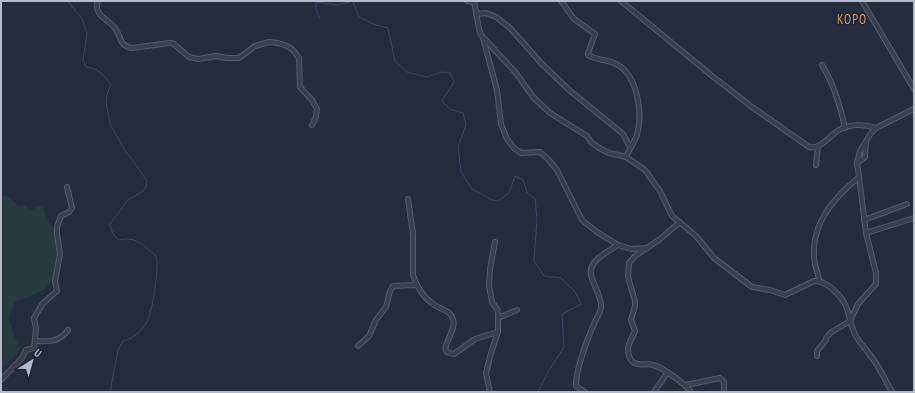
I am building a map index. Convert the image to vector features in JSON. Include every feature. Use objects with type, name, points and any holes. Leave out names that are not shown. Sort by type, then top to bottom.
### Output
[{"type":"street","points":[[98,1],[98,12],[116,28],[122,43],[126,47],[132,48],[170,42],[188,58],[198,59],[216,56],[239,58],[255,46],[269,42],[287,46],[293,50],[299,58],[300,87],[312,100],[317,109],[316,117],[312,125]]},
{"type":"street","points":[[468,1],[474,2],[479,29],[483,36],[516,73],[533,97],[550,113],[587,136],[592,143],[599,148],[610,153],[626,157],[647,172],[660,191],[670,213],[696,236],[714,258],[752,287],[770,290],[786,296],[810,282],[819,280],[825,283],[842,299],[846,307],[852,330],[871,356],[892,392]]},
{"type":"street","points":[[561,1],[574,19],[595,34],[588,56],[617,64],[632,80],[637,96],[639,119],[637,135],[626,157]]},
{"type":"street","points":[[621,1],[752,107],[806,146],[812,148],[818,146],[836,132],[846,128],[863,125],[876,128]]},
{"type":"street","points":[[862,1],[914,88]]},
{"type":"street","points":[[476,14],[486,13],[496,17],[510,28],[541,63],[568,89],[623,134],[630,147]]},
{"type":"street","points":[[483,36],[497,90],[502,124],[507,139],[514,148],[521,153],[540,152],[544,154],[557,170],[582,220],[597,232],[618,245],[631,249],[647,248]]},
{"type":"street","points":[[822,65],[836,93],[846,128]]},
{"type":"street","points":[[817,356],[817,351],[830,333],[850,321],[858,304],[876,284],[876,273],[866,233],[857,163],[860,151],[871,133],[876,128],[914,109]]},
{"type":"street","points":[[816,165],[818,146]]},
{"type":"street","points":[[819,280],[814,256],[815,239],[818,226],[826,210],[842,191],[859,177]]},
{"type":"street","points":[[1,380],[22,358],[26,350],[34,348],[36,329],[34,318],[43,303],[57,291],[55,281],[60,254],[57,227],[61,216],[69,212],[72,208],[67,188]]},
{"type":"street","points":[[408,199],[413,234],[413,275],[417,285],[432,304],[448,312],[453,318],[454,324],[452,331],[444,347],[449,353],[456,354],[475,339],[498,332]]},
{"type":"street","points":[[864,220],[907,204]]},
{"type":"street","points":[[866,233],[914,218]]},
{"type":"street","points":[[680,222],[632,259],[628,265],[628,277],[635,303],[631,320],[634,331],[628,345],[628,352],[630,359],[636,364],[654,365],[686,385],[691,392]]},
{"type":"street","points":[[490,392],[486,372],[498,332],[497,309],[492,302],[489,286],[490,269],[495,242]]},
{"type":"street","points":[[585,392],[576,386],[578,369],[594,324],[602,308],[598,289],[590,276],[591,269],[600,257],[618,245]]},
{"type":"street","points":[[358,346],[369,336],[376,320],[387,306],[390,291],[393,286],[417,285]]},
{"type":"street","points":[[498,318],[517,310]]},
{"type":"street","points":[[35,341],[55,341],[63,337],[68,330]]},
{"type":"street","points":[[654,392],[667,373]]},
{"type":"street","points":[[686,385],[720,378],[724,382],[724,392]]},
{"type":"green space","points":[[1,195],[7,196],[19,206],[24,205],[31,210],[43,204],[47,218],[55,229],[56,270],[53,278],[43,290],[15,302],[9,318],[20,349],[1,370]]},
{"type":"waterway","points":[[68,1],[82,18],[87,34],[83,60],[86,67],[97,70],[111,84],[106,102],[110,124],[126,152],[147,181],[146,187],[142,192],[128,200],[110,224],[111,229],[119,240],[132,239],[142,244],[156,256],[157,261],[155,288],[148,320],[138,334],[123,341],[118,350],[110,392]]},
{"type":"waterway","points":[[316,1],[316,9],[320,19]]},
{"type":"waterway","points":[[316,2],[338,5],[353,1],[359,17],[373,24],[388,28],[395,61],[407,72],[426,77],[442,72],[450,73],[454,82],[442,101],[450,109],[463,113],[466,125],[458,146],[461,172],[472,189],[492,200],[498,201],[509,193],[515,176],[523,180],[527,192],[535,199],[537,219],[534,261],[544,276],[561,278],[575,292],[581,304],[562,314],[564,347],[548,372],[538,392]]},
{"type":"district","name":"KOPO","points":[[852,19]]}]
